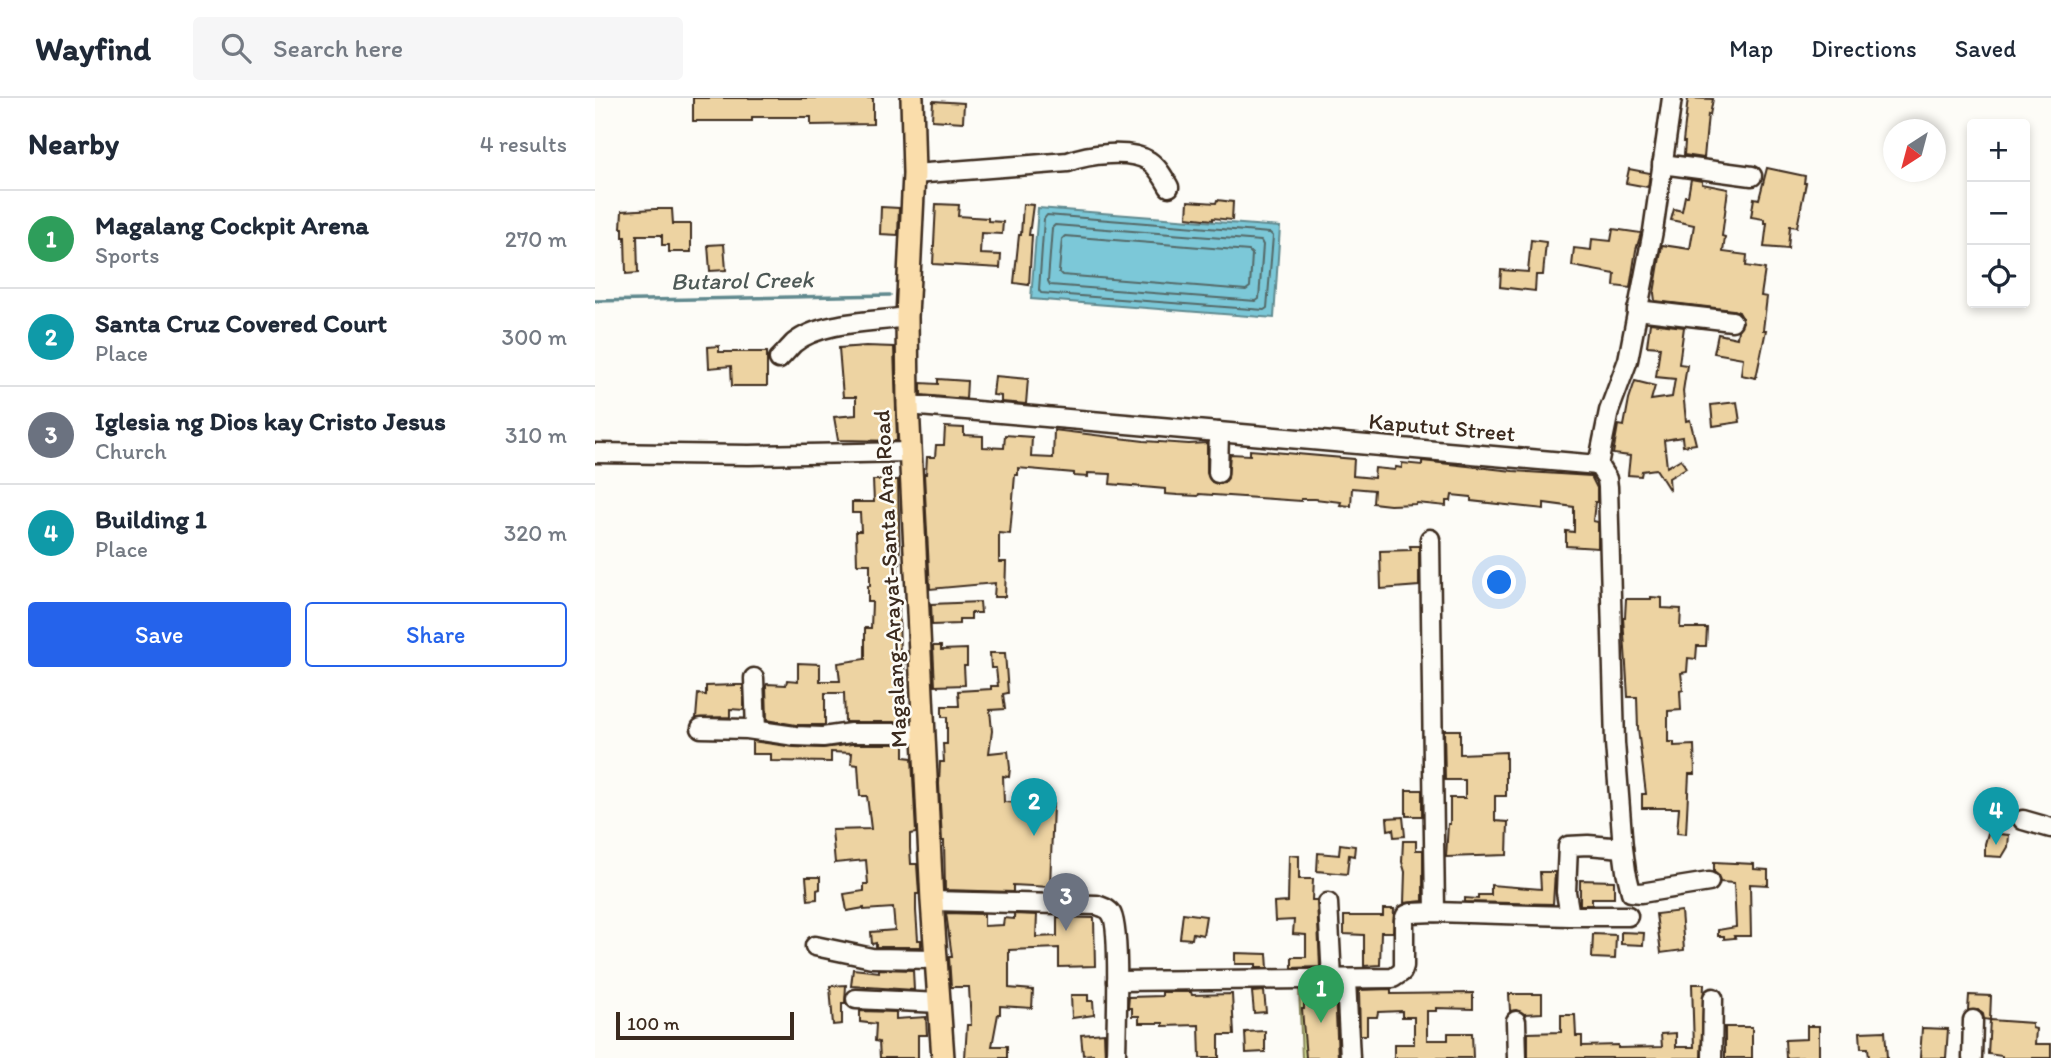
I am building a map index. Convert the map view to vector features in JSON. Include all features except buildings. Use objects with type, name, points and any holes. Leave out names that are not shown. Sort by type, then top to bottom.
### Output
[{"type":"main road","name":"Magalang-Arayat-Santa Ana Road","points":[[912,98],[914,174],[907,317],[908,405],[932,901],[943,1058]]},
{"type":"street","points":[[1672,98],[1653,231],[1628,360],[1609,411],[1598,465],[1607,479],[1608,487],[1615,743],[1623,848],[1629,887],[1631,892],[1641,893],[1709,882]]},
{"type":"street","points":[[914,174],[1069,162],[1090,155],[1137,155],[1151,162],[1169,187]]},
{"type":"street","points":[[1663,164],[1752,176]]},
{"type":"street","points":[[1637,310],[1732,321]]},
{"type":"street","points":[[779,359],[796,342],[816,332],[844,325],[907,317]]},
{"type":"street","name":"Kaputut Street","points":[[908,405],[1598,465]]},
{"type":"street","points":[[1218,473],[1219,432]]},
{"type":"street","points":[[595,453],[748,455],[910,452]]},
{"type":"street","points":[[1430,539],[1435,912]]},
{"type":"street","points":[[754,678],[756,730]]},
{"type":"street","points":[[701,728],[823,737],[851,733],[924,733]]},
{"type":"street","points":[[2024,820],[2051,828]]},
{"type":"street","points":[[1570,916],[1566,892],[1568,846],[1623,848]]},
{"type":"street","points":[[932,901],[1105,907],[1114,918],[1116,1058]]},
{"type":"street","points":[[1328,903],[1350,1058]]},
{"type":"street","points":[[1117,981],[1393,978],[1402,972],[1404,966],[1403,920],[1411,913],[1628,916]]},
{"type":"street","points":[[815,946],[872,958],[936,958]]},
{"type":"street","points":[[1712,1058],[1713,998]]},
{"type":"street","points":[[856,999],[940,1003]]},
{"type":"street","points":[[1972,1058],[1973,1020]]},
{"type":"street","points":[[1516,1021],[1517,1058]]},
{"type":"green space","points":[[1299,988],[1340,988],[1342,1058],[1302,1058]]},
{"type":"water","points":[[1038,208],[1280,227],[1274,318],[1031,299]]},
{"type":"waterway","name":"Butarol Creek","points":[[595,301],[890,295]]},
{"type":"place","name":"Santa Cruz Covered Court","points":[[1034,836]]},
{"type":"place","name":"Building 1","points":[[1996,845]]},
{"type":"place","name":"Iglesia ng Dios kay Cristo Jesus","points":[[1066,931]]},
{"type":"place","name":"Magalang Cockpit Arena","points":[[1321,1023]]}]
